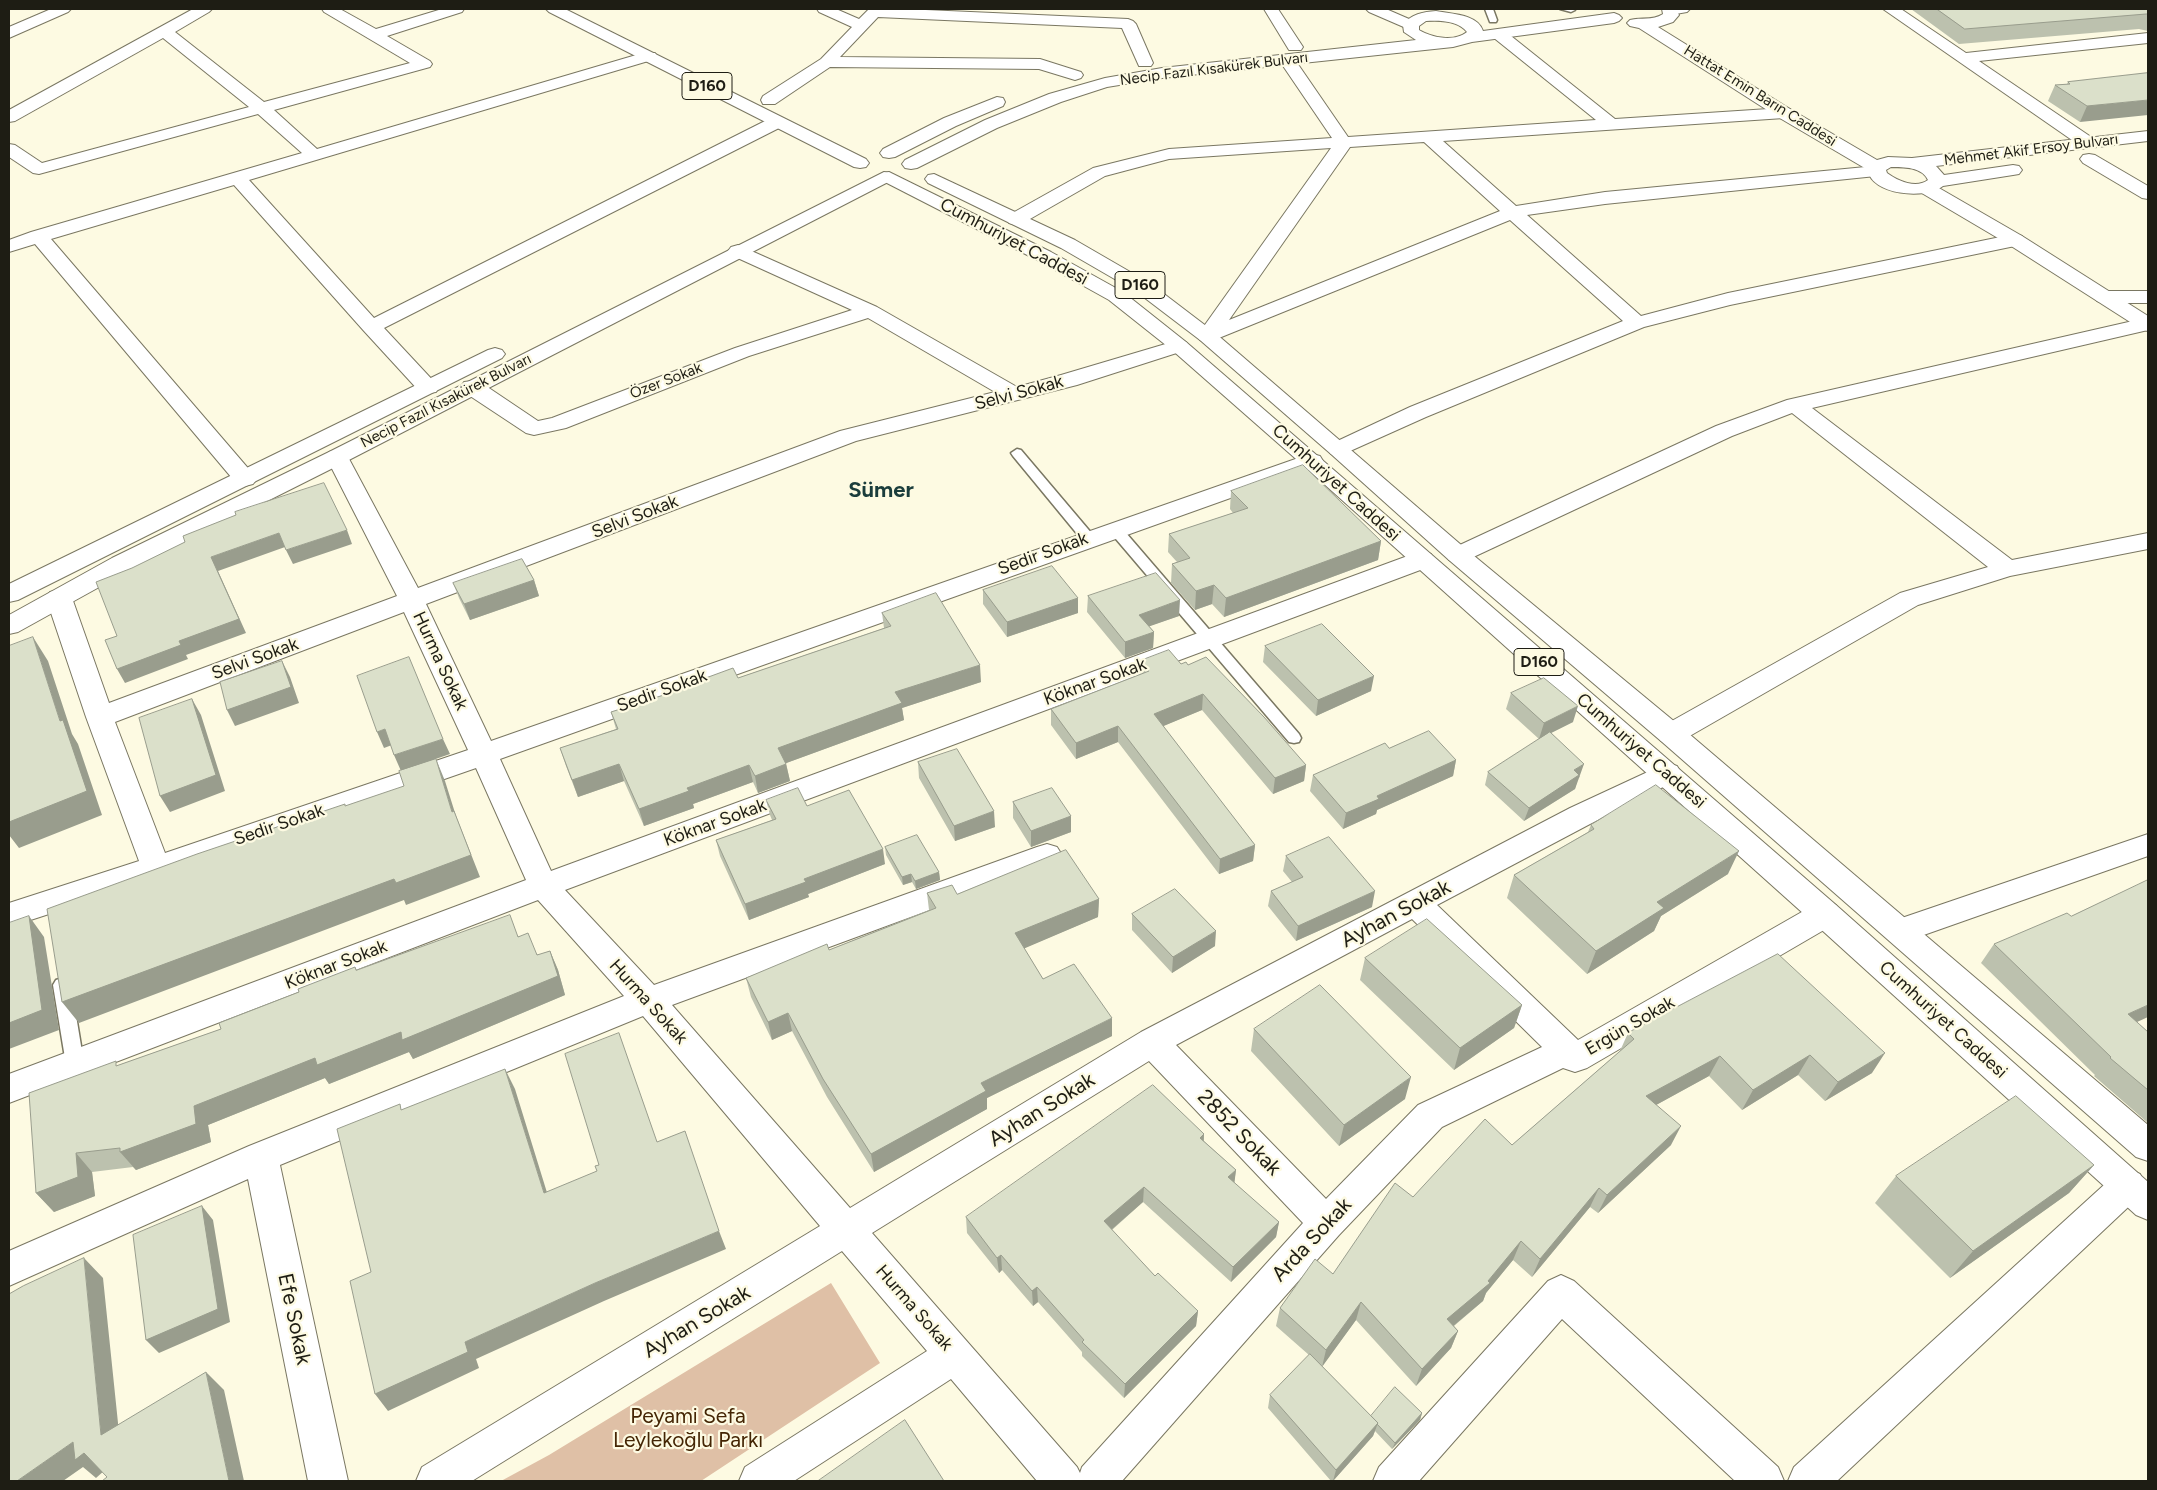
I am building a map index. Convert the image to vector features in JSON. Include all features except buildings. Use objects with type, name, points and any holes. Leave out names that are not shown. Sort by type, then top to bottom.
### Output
[{"type":"street","points":[[9,33],[63,9]]},
{"type":"street","points":[[9,117],[204,9]]},
{"type":"street","points":[[9,149],[39,169],[424,64],[329,9]]},
{"type":"street","points":[[374,35],[457,9]]},
{"type":"street","name":"Cumhuriyet Caddesi","points":[[554,9],[777,122],[1016,219],[1068,244],[1144,288],[1207,336],[1339,449],[1458,555],[1671,734],[2148,1146]]},
{"type":"street","name":"D160","points":[[585,9],[803,116]]},
{"type":"street","points":[[824,9],[861,25]]},
{"type":"street","points":[[1130,9],[1128,24],[1145,63]]},
{"type":"street","points":[[1271,9],[1291,54],[1344,143]]},
{"type":"street","points":[[1374,9],[1411,27],[1422,38],[1442,42]]},
{"type":"street","points":[[1415,9],[1436,16],[1465,21],[1494,21],[1608,13],[1643,24],[1672,12]]},
{"type":"street","points":[[1468,38],[1494,21],[1572,9]]},
{"type":"street","points":[[1892,9],[1965,58],[2148,194]]},
{"type":"street","points":[[769,100],[827,62],[876,10],[1128,24]]},
{"type":"street","name":"Hattat Emin Barın Caddesi","points":[[1672,12],[1882,167]]},
{"type":"street","points":[[172,13],[188,17]]},
{"type":"street","name":"Necip Fazıl Kısakürek Bulvarı","points":[[543,329],[884,164],[1055,98],[1105,83],[1291,54],[1411,27],[1418,19],[1436,16]]},
{"type":"street","points":[[1465,21],[1475,29],[1475,33],[1468,38]]},
{"type":"street","points":[[1494,21],[1612,125]]},
{"type":"street","name":"Hattat Emin Barın Caddesi","points":[[1643,24],[1784,113],[1882,167]]},
{"type":"street","points":[[163,30],[261,108],[315,156]]},
{"type":"street","name":"Necip Fazıl Kısakürek Bulvarı","points":[[1047,82],[1075,75],[1145,63],[1291,54],[1457,41],[1468,38]]},
{"type":"street","points":[[1965,58],[2148,38]]},
{"type":"street","points":[[9,246],[649,56]]},
{"type":"street","points":[[827,62],[1040,64],[1075,75]]},
{"type":"street","name":"Necip Fazıl Kısakürek Bulvarı","points":[[9,626],[121,564],[337,457],[738,251],[884,164],[950,122],[1011,96]]},
{"type":"street","points":[[1016,219],[1099,172],[1169,154],[1784,113]]},
{"type":"street","points":[[371,327],[777,122]]},
{"type":"street","name":"Mehmet Akif Ersoy Bulvarı","points":[[2070,162],[2089,151],[2148,136]]},
{"type":"street","points":[[1428,137],[1638,323]]},
{"type":"street","points":[[1207,336],[1344,143]]},
{"type":"street","name":"Mehmet Akif Ersoy Bulvarı","points":[[1207,336],[1513,212],[1605,198],[1913,163],[2089,151],[2148,152]]},
{"type":"street","points":[[1913,163],[1929,169],[1938,177],[1932,185]]},
{"type":"street","name":"Cumhuriyet Caddesi","points":[[884,164],[1116,296],[1179,346],[1667,773],[2138,1195]]},
{"type":"street","points":[[1882,167],[1882,178],[1897,186],[1932,185],[2147,325]]},
{"type":"street","name":"Mehmet Akif Ersoy Bulvarı","points":[[1932,185],[2032,167]]},
{"type":"street","points":[[238,179],[428,388]]},
{"type":"street","points":[[38,236],[245,478]]},
{"type":"street","points":[[1339,449],[1418,412],[1638,323],[1728,299],[2015,240]]},
{"type":"street","points":[[738,251],[870,310],[1014,394]]},
{"type":"street","points":[[2104,297],[2148,297]]},
{"type":"street","name":"Özer Sokak","points":[[472,387],[534,428],[558,423],[742,352],[870,310]]},
{"type":"street","points":[[1458,555],[1724,430],[1795,405],[2147,325]]},
{"type":"street","name":"Necip Fazıl Kısakürek Bulvarı","points":[[9,594],[428,388],[517,342]]},
{"type":"street","name":"Selvi Sokak","points":[[100,717],[848,436],[1014,394],[1179,346]]},
{"type":"street","points":[[1795,405],[2007,569]]},
{"type":"street","name":"Hurma Sokak","points":[[337,457],[412,601],[484,754],[543,886],[648,1000],[1062,1481]]},
{"type":"street","name":"Sedir Sokak","points":[[9,915],[50,912],[156,868],[484,754],[1115,528],[1312,461]]},
{"type":"street","points":[[1671,734],[1909,598],[2007,569],[2148,541]]},
{"type":"street","name":"Köknar Sokak","points":[[9,1089],[543,886],[1422,560]]},
{"type":"street","points":[[59,598],[100,717],[156,868]]},
{"type":"street","name":"Ayhan Sokak","points":[[436,1481],[847,1231],[1152,1042],[1580,816],[1667,773]]},
{"type":"street","points":[[1901,931],[2148,845]]},
{"type":"street","points":[[9,1268],[261,1157],[648,1000],[1047,855]]},
{"type":"street","name":"Ergün Sokak","points":[[1415,903],[1575,1058],[1825,914]]},
{"type":"street","name":"2852 Sokak","points":[[1152,1042],[1326,1223]]},
{"type":"street","name":"Arda Sokak","points":[[1096,1481],[1326,1223],[1430,1116],[1568,1050]]},
{"type":"street","name":"Efe Sokak","points":[[261,1157],[328,1481]]},
{"type":"street","points":[[1808,1481],[2138,1195]]},
{"type":"street","points":[[1393,1481],[1561,1293],[1764,1481]]},
{"type":"street","points":[[759,1481],[954,1355]]},
{"type":"lane","points":[[1017,453],[1088,538]]},
{"type":"lane","points":[[1115,528],[1294,738]]},
{"type":"lane","points":[[59,969],[75,1064]]},
{"type":"green space","name":"Peyami Sefa Leylekoğlu Parkı","points":[[831,1283],[880,1363],[701,1481],[501,1481],[549,1455]]},
{"type":"district","name":"Sümer","points":[[881,491]]}]
